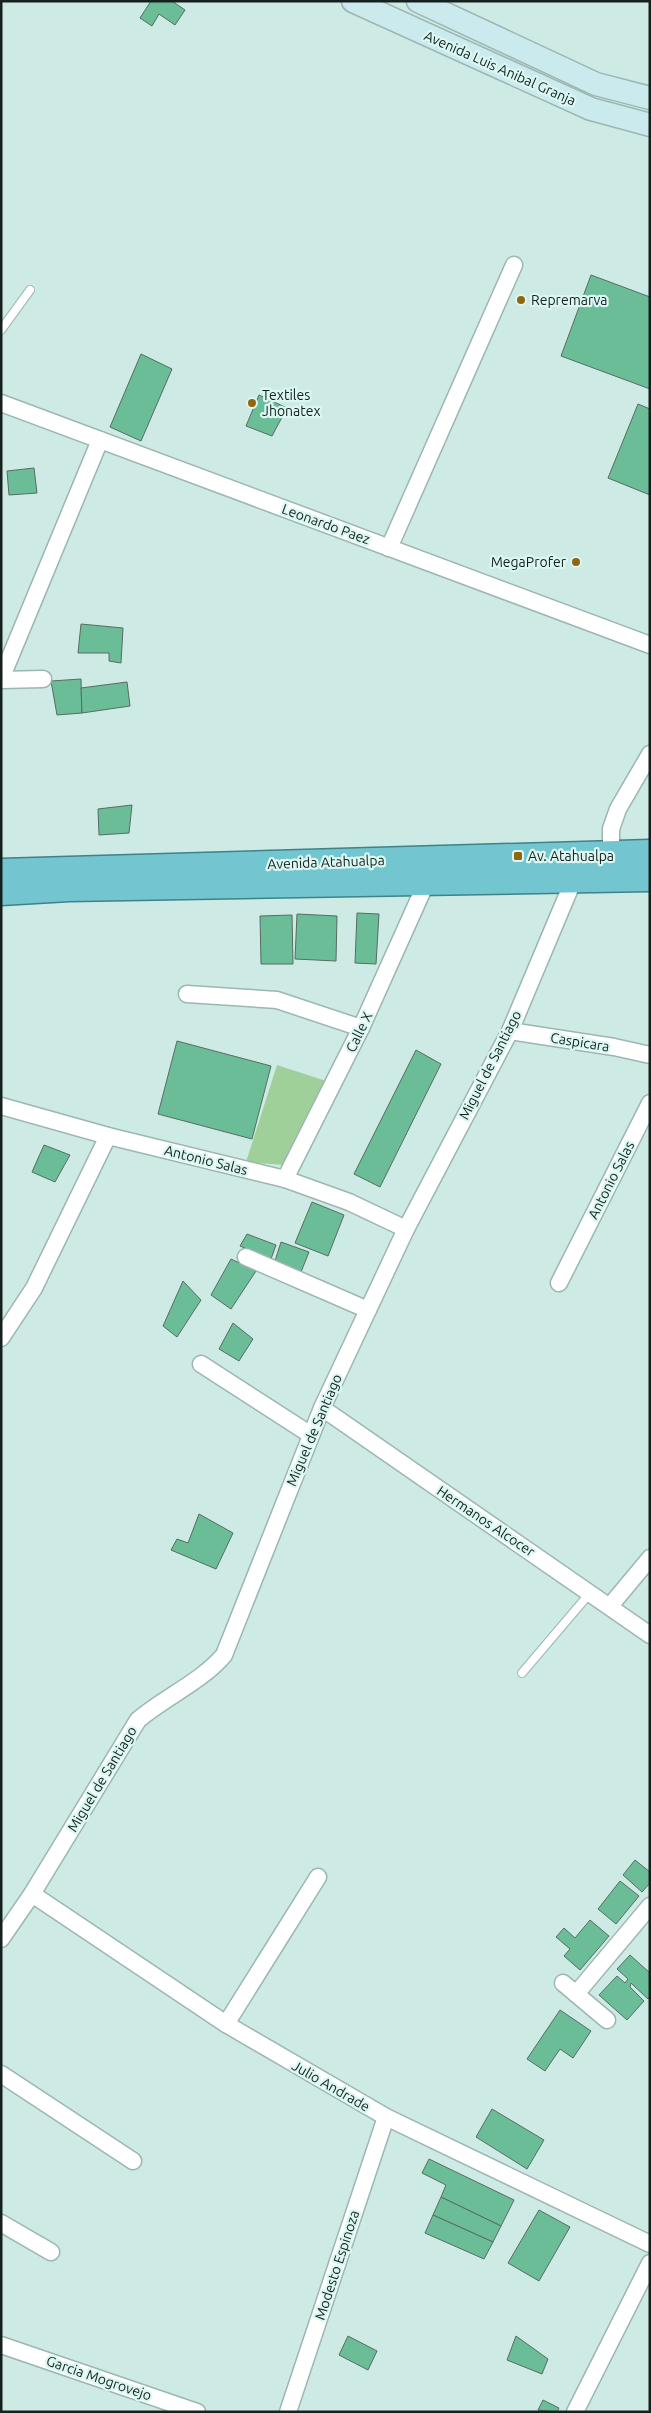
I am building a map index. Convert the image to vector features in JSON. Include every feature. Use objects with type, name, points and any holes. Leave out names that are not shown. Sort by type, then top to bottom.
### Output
[{"type":"highway","name":"Avenida Atahualpa","points":[[1,872],[611,852],[650,853]]},
{"type":"highway","name":"Avenida Atahualpa","points":[[1,892],[69,888],[650,878]]},
{"type":"main road","name":"Avenida Luis Anibal Granja","points":[[353,1],[591,109],[650,125]]},
{"type":"main road","name":"Avenida Luis Anibal Granja","points":[[418,1],[596,84],[650,98]]},
{"type":"street","points":[[389,548],[514,265]]},
{"type":"street","name":"Leonardo Paez","points":[[1,403],[650,646]]},
{"type":"street","points":[[43,679],[1,680],[100,440]]},
{"type":"street","points":[[611,852],[611,829],[618,809],[650,754]]},
{"type":"street","name":"Miguel de Santiago","points":[[1,1939],[32,1894],[138,1720],[159,1703],[212,1669],[224,1655],[322,1408],[406,1229],[510,1031],[574,879]]},
{"type":"street","name":"Calle X","points":[[285,1180],[361,1028],[427,881]]},
{"type":"street","points":[[187,994],[277,1000],[361,1028]]},
{"type":"street","name":"Caspicara","points":[[510,1031],[614,1047],[650,1055]]},
{"type":"street","name":"Antonio Salas","points":[[558,1283],[650,1103]]},
{"type":"street","name":"Antonio Salas","points":[[1,1106],[108,1136],[285,1180],[349,1202],[406,1229]]},
{"type":"street","points":[[1,1338],[34,1288],[108,1136]]},
{"type":"street","points":[[246,1257],[368,1310]]},
{"type":"street","points":[[201,1364],[311,1435]]},
{"type":"street","name":"Hermanos Alcocer","points":[[322,1408],[650,1634]]},
{"type":"street","points":[[610,1606],[650,1558]]},
{"type":"street","points":[[226,2024],[318,1877]]},
{"type":"street","name":"Julio Andrade","points":[[32,1894],[226,2024],[386,2117],[650,2244]]},
{"type":"street","points":[[576,1994],[650,1906]]},
{"type":"street","points":[[562,1982],[607,2020]]},
{"type":"street","points":[[1,2074],[133,2161]]},
{"type":"street","name":"Modesto Espinoza","points":[[288,2412],[386,2117]]},
{"type":"street","points":[[1,2222],[51,2252]]},
{"type":"street","points":[[575,2412],[650,2263]]},
{"type":"street","name":"Garcia Mogrovejo","points":[[1,2345],[179,2409],[197,2412]]},
{"type":"lane","points":[[1,330],[30,290]]},
{"type":"lane","points":[[522,1673],[590,1592]]},
{"type":"green space","points":[[277,1065],[329,1082],[284,1165],[246,1162]]},
{"type":"building","points":[[151,1],[172,1],[185,10],[175,25],[159,14],[152,26],[140,18]]},
{"type":"building","points":[[591,275],[650,297],[650,389],[561,356]]},
{"type":"building","points":[[141,354],[172,369],[141,441],[110,427]]},
{"type":"building","points":[[259,395],[287,408],[272,436],[246,426]]},
{"type":"building","points":[[638,404],[650,409],[650,495],[608,478]]},
{"type":"building","points":[[34,468],[37,493],[9,495],[7,471]]},
{"type":"building","points":[[81,624],[123,628],[121,663],[109,661],[109,653],[78,653]]},
{"type":"building","points":[[81,679],[82,713],[57,715],[51,681]]},
{"type":"building","points":[[127,682],[130,706],[82,713],[81,688]]},
{"type":"building","points":[[132,805],[129,833],[99,835],[98,809]]},
{"type":"building","points":[[357,913],[379,914],[376,964],[355,963]]},
{"type":"building","points":[[297,914],[337,916],[336,961],[295,959]]},
{"type":"building","points":[[292,915],[293,964],[261,964],[260,916]]},
{"type":"building","points":[[177,1041],[271,1066],[252,1139],[158,1114]]},
{"type":"building","points":[[416,1050],[441,1064],[380,1187],[354,1174]]},
{"type":"building","points":[[44,1145],[70,1155],[55,1182],[32,1172]]},
{"type":"building","points":[[312,1202],[344,1215],[328,1256],[295,1243]]},
{"type":"building","points":[[247,1234],[276,1245],[271,1259],[240,1246]]},
{"type":"building","points":[[281,1242],[309,1252],[301,1272],[275,1261]]},
{"type":"building","points":[[231,1259],[256,1271],[231,1309],[211,1295]]},
{"type":"building","points":[[183,1281],[201,1300],[177,1337],[163,1326]]},
{"type":"building","points":[[233,1323],[253,1339],[239,1361],[219,1349]]},
{"type":"building","points":[[199,1514],[233,1533],[216,1569],[171,1550],[177,1539],[188,1543]]},
{"type":"building","points":[[635,1860],[650,1872],[650,1883],[642,1892],[623,1875]]},
{"type":"building","points":[[620,1881],[639,1896],[616,1924],[598,1909]]},
{"type":"building","points":[[590,1920],[609,1936],[580,1970],[564,1956],[570,1949],[556,1937],[564,1928],[575,1938]]},
{"type":"building","points":[[630,1955],[650,1973],[650,1997],[648,1999],[631,1983],[630,1987],[644,2001],[627,2020],[599,1995],[617,1976],[625,1983],[628,1979],[617,1969]]},
{"type":"building","points":[[560,2010],[591,2031],[573,2058],[560,2049],[545,2071],[527,2059]]},
{"type":"building","points":[[492,2109],[544,2140],[527,2169],[476,2137]]},
{"type":"building","points":[[429,2159],[514,2200],[501,2226],[441,2197],[446,2185],[422,2173]]},
{"type":"building","points":[[441,2197],[501,2226],[493,2242],[433,2215]]},
{"type":"building","points":[[539,2210],[570,2227],[539,2281],[508,2263]]},
{"type":"building","points":[[433,2215],[493,2242],[484,2259],[425,2233]]},
{"type":"building","points":[[348,2336],[377,2351],[368,2370],[339,2355]]},
{"type":"building","points":[[516,2336],[548,2359],[542,2374],[507,2360]]},
{"type":"building","points":[[543,2400],[559,2408],[557,2412],[538,2410]]},
{"type":"place","name":"Repremarva","points":[[521,300]]},
{"type":"place","name":"Textiles Jhonatex","points":[[252,403]]},
{"type":"place","name":"MegaProfer","points":[[576,562]]},
{"type":"place","name":"Av. Atahualpa","points":[[518,856]]}]
